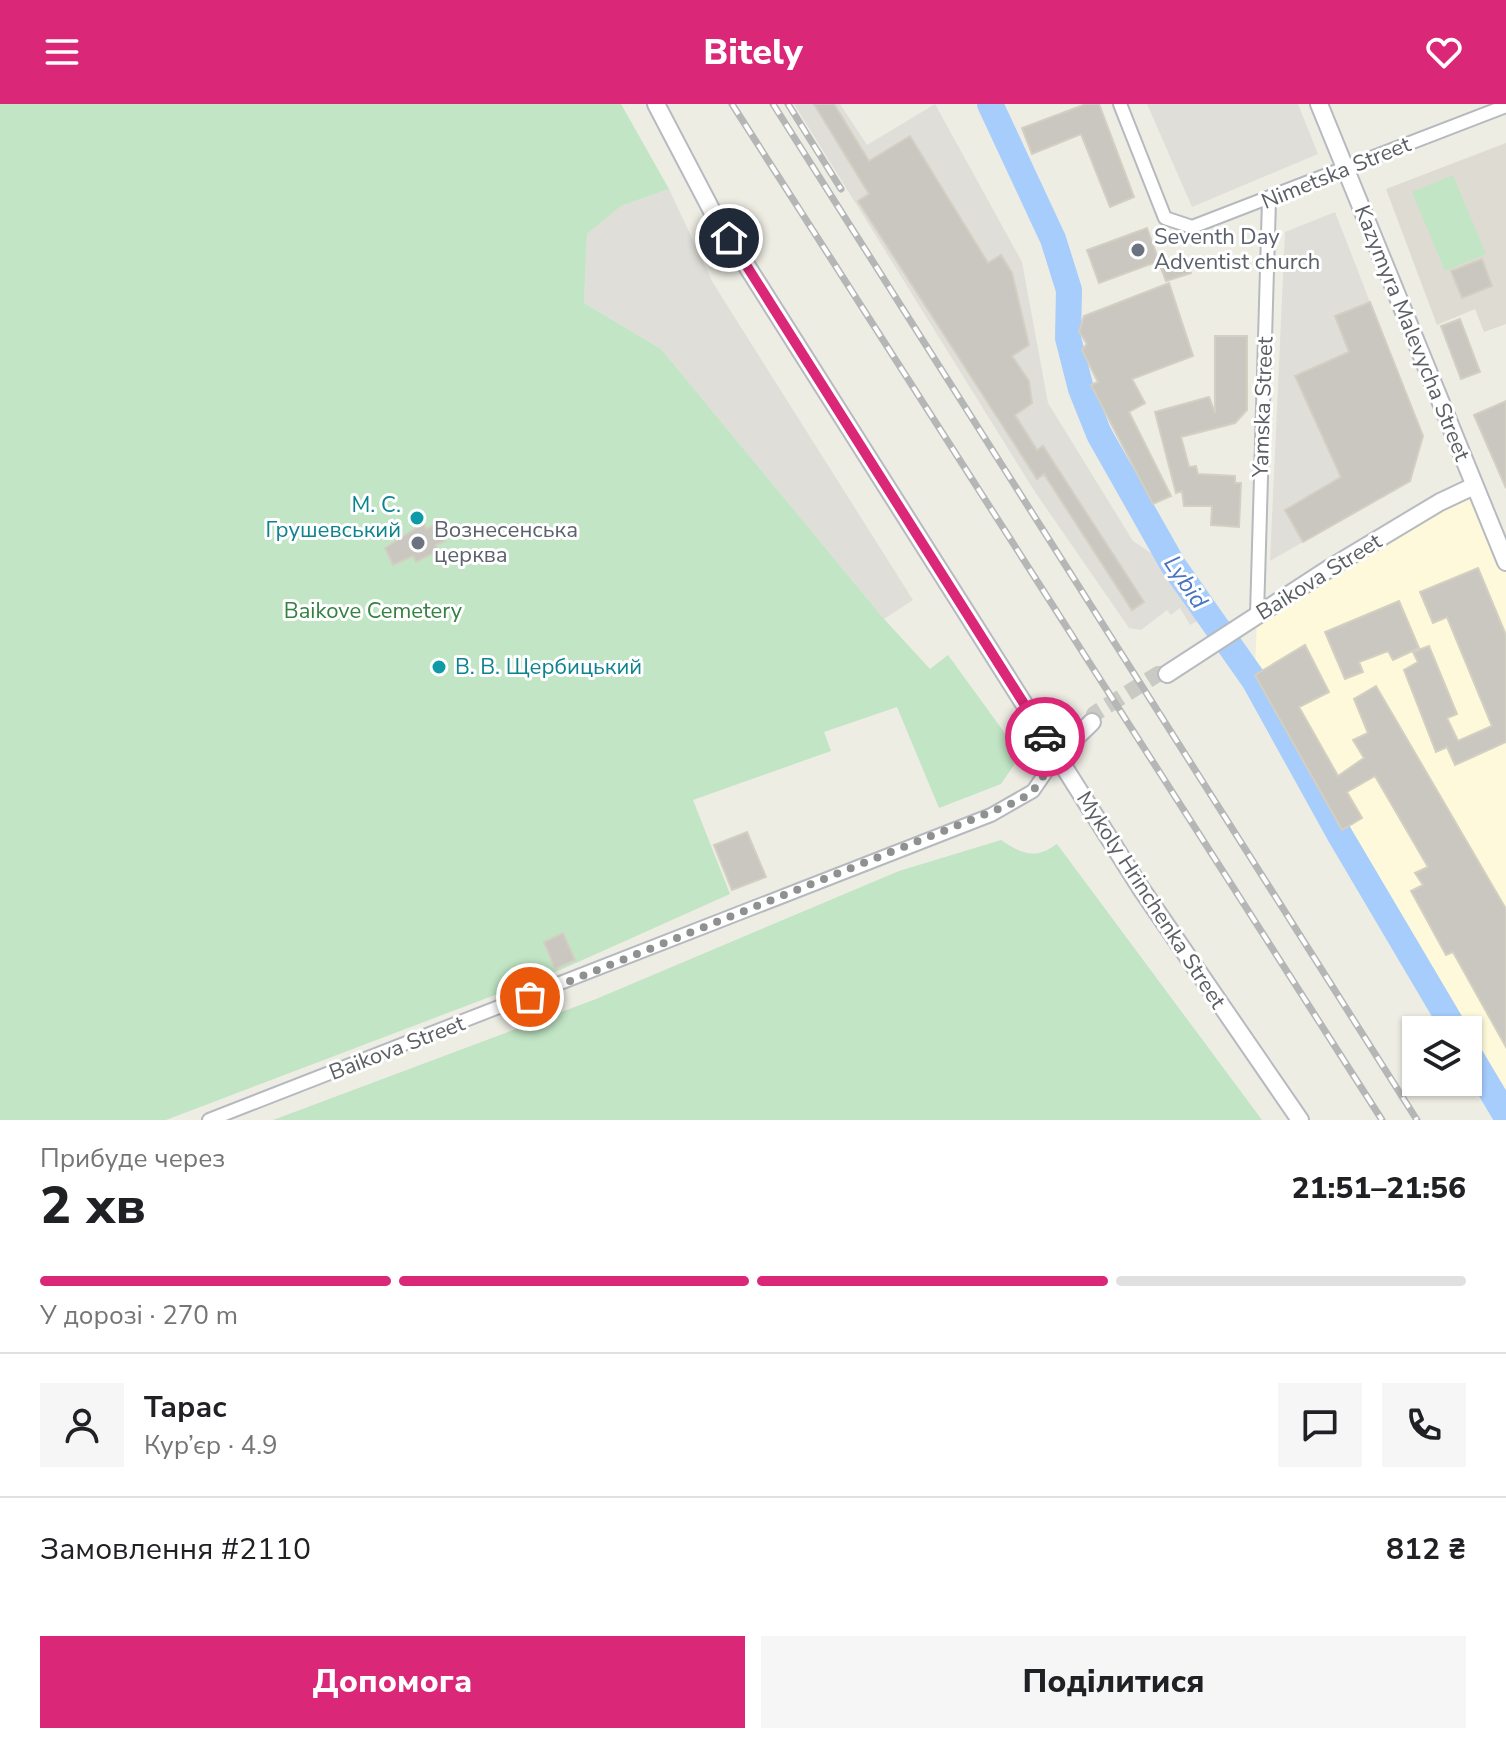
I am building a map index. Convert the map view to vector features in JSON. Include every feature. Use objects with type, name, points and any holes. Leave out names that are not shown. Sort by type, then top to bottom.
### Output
[{"type":"main road","name":"Mykoly Hrinchenka Street","points":[[656,104],[712,211],[1057,756],[1185,955],[1300,1120]]},
{"type":"main road","name":"Kazymyra Malevycha Street","points":[[1319,104],[1506,562]]},
{"type":"main road","name":"Baikova Street","points":[[1167,674],[1440,502],[1474,486]]},
{"type":"main road","name":"Baikova Street","points":[[1057,756],[1092,722]]},
{"type":"street","name":"Nimetska Street","points":[[1120,104],[1165,218],[1192,227],[1269,200],[1506,106]]},
{"type":"street","name":"Yamska Street","points":[[1250,620],[1269,200]]},
{"type":"street","name":"Baikova Street","points":[[209,1120],[991,815],[1033,791],[1057,756]]},
{"type":"shaded area","points":[[794,104],[840,104],[867,145],[935,104],[1022,262],[1048,403],[1133,541],[1151,553],[1199,620],[1190,625],[1180,608],[1171,615],[1167,610],[1141,630],[1129,628],[1033,489]]},
{"type":"shaded area","points":[[1147,104],[1298,104],[1318,154],[1192,207]]},
{"type":"shaded area","points":[[1506,143],[1506,324],[1484,332],[1475,309],[1437,325],[1386,189]]},
{"type":"shaded area","points":[[669,189],[713,283],[913,600],[884,619],[661,349],[584,303],[587,234],[621,206]]},
{"type":"shaded area","points":[[1335,212],[1370,302],[1336,316],[1385,442],[1377,457],[1330,484],[1348,516],[1270,561],[1285,232]]},
{"type":"shaded area","points":[[1474,486],[1506,562],[1506,1090],[1482,1050],[1482,1016],[1462,1016],[1348,826],[1342,830],[1255,675],[1257,615]]},
{"type":"green space","name":"Baikove Cemetery","points":[[0,104],[621,104],[669,189],[621,206],[587,234],[584,303],[661,349],[884,619],[930,669],[948,655],[1012,743],[1014,765],[1001,784],[939,808],[897,707],[824,732],[831,751],[693,800],[730,894],[558,971],[166,1120],[0,1120]]},
{"type":"green space","points":[[1453,175],[1486,254],[1445,271],[1412,192]]},
{"type":"green space","points":[[1001,840],[1029,853],[1042,852],[1057,844],[1262,1120],[273,1120],[596,999],[899,871]]},
{"type":"building","points":[[814,104],[834,104],[869,161],[910,136],[988,263],[1001,255],[1012,273],[1029,345],[1012,356],[1029,381],[1032,403],[1015,415],[1037,450],[1043,446],[1144,602],[1132,610],[1044,474],[1037,479],[858,201],[869,194]]},
{"type":"building","points":[[1086,104],[1099,104],[1134,197],[1110,207],[1081,134],[1032,154],[1022,128]]},
{"type":"building","points":[[1147,228],[1159,261],[1099,283],[1087,250]]},
{"type":"building","points":[[1186,258],[1191,273],[1166,281],[1161,268]]},
{"type":"building","points":[[1482,259],[1492,286],[1462,298],[1451,271]]},
{"type":"building","points":[[1169,283],[1193,356],[1132,379],[1145,403],[1129,412],[1171,496],[1153,504],[1091,385],[1098,382],[1082,350],[1087,344],[1079,331],[1084,316]]},
{"type":"building","points":[[1370,302],[1423,436],[1410,481],[1303,542],[1285,510],[1341,477],[1295,376],[1349,352],[1335,316]]},
{"type":"building","points":[[1460,319],[1480,372],[1461,379],[1441,326]]},
{"type":"building","points":[[1215,336],[1247,336],[1247,410],[1235,423],[1181,437],[1189,467],[1196,466],[1198,474],[1235,476],[1235,483],[1241,483],[1239,527],[1211,525],[1212,506],[1184,506],[1182,491],[1176,493],[1155,412],[1209,397],[1215,413]]},
{"type":"building","points":[[1506,401],[1506,488],[1474,415]]},
{"type":"building","name":"Вознесенська церква","points":[[424,523],[426,529],[437,524],[445,541],[436,545],[438,551],[416,562],[413,556],[393,565],[385,548]]},
{"type":"building","points":[[1478,568],[1506,635],[1506,742],[1455,765],[1447,747],[1436,752],[1404,670],[1418,662],[1413,652],[1429,646],[1457,714],[1447,718],[1458,741],[1492,726],[1447,617],[1433,623],[1420,592]]},
{"type":"building","points":[[1399,601],[1419,648],[1393,660],[1388,651],[1359,662],[1363,672],[1345,679],[1325,632]]},
{"type":"building","points":[[1305,645],[1329,692],[1299,707],[1338,776],[1364,758],[1353,740],[1368,733],[1354,699],[1376,686],[1506,909],[1506,1047],[1453,952],[1446,955],[1411,891],[1423,885],[1415,873],[1428,867],[1375,776],[1347,792],[1362,818],[1342,830],[1255,675]]},
{"type":"building","points":[[747,832],[766,877],[732,890],[714,845]]},
{"type":"building","points":[[563,933],[575,960],[555,969],[544,942]]},
{"type":"waterway","name":"Lybid","points":[[990,104],[1053,239],[1069,290],[1068,338],[1081,389],[1099,434],[1173,565],[1254,680],[1341,837],[1447,1016]]},
{"type":"waterway","name":"Lybid","points":[[1482,1076],[1506,1116]]},
{"type":"tunnel","points":[[1092,722],[1094,714],[1158,674],[1167,674]]},
{"type":"railway","points":[[732,104],[1382,1120]]},
{"type":"railway","points":[[773,104],[1417,1120]]},
{"type":"railway","points":[[788,104],[841,189]]},
{"type":"way so far","points":[[530,997],[991,815],[1033,791],[1057,756],[1045,737]]},
{"type":"place","name":"Seventh Day Adventist church","points":[[1138,250]]},
{"type":"place","name":"М. С. Грушевський","points":[[417,518]]},
{"type":"place","name":"Вознесенська церква","points":[[418,543]]},
{"type":"place","name":"В. В. Щербицький","points":[[439,667]]},
{"type":"route","points":[[729,238],[1045,737]]}]
